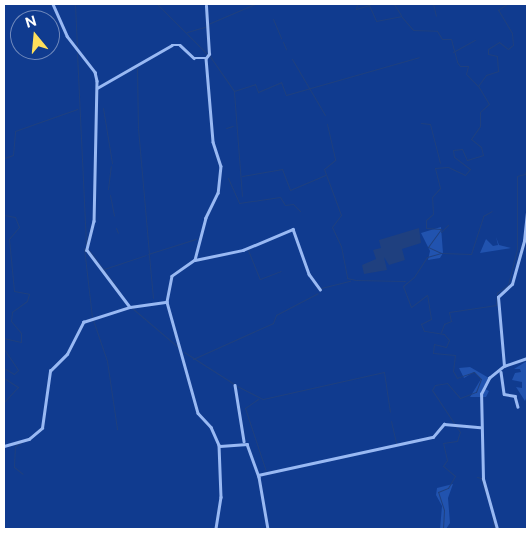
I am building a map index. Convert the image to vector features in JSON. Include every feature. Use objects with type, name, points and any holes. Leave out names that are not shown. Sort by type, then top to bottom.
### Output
[{"type":"street","points":[[53,4],[67,36],[95,72],[97,88],[94,221],[87,250],[130,307]]},
{"type":"street","points":[[194,260],[206,218],[218,193],[221,170],[214,142],[206,58],[209,54],[206,6]]},
{"type":"street","points":[[97,88],[172,45],[180,45],[194,58],[206,58]]},
{"type":"street","points":[[518,408],[515,396],[504,394],[501,372],[504,366],[498,297],[512,284],[524,241],[527,210]]},
{"type":"street","points":[[216,529],[220,497],[219,445],[211,427],[198,413],[167,302],[172,276],[194,260],[243,250],[293,229],[309,274],[320,290]]},
{"type":"street","points":[[4,446],[29,439],[42,428],[50,371],[67,354],[83,322],[130,307],[167,302]]},
{"type":"street","points":[[504,366],[527,358]]},
{"type":"street","points":[[497,529],[483,479],[480,426],[483,388],[492,376],[501,372]]},
{"type":"street","points":[[235,385],[244,441],[258,476],[268,529]]},
{"type":"street","points":[[258,476],[433,437],[441,425],[456,423],[480,426]]},
{"type":"street","points":[[219,445],[244,441]]},
{"type":"shaded area","points":[[441,227],[443,253],[440,258],[428,260],[430,251],[421,233]]},
{"type":"shaded area","points":[[419,228],[421,243],[402,249],[405,260],[389,265],[384,257],[387,270],[364,274],[362,265],[376,259],[373,250],[381,248],[379,240]]},
{"type":"shaded area","points":[[496,237],[499,245],[511,248],[480,253],[486,239],[493,246],[498,245]]},
{"type":"shaded area","points":[[527,361],[527,396],[525,401],[516,387],[522,388],[522,382],[512,380],[515,373],[521,372],[520,369],[514,369]]},
{"type":"shaded area","points":[[470,367],[489,378],[483,388],[489,391],[486,397],[470,397],[481,379],[474,372],[464,378],[459,368]]},
{"type":"shaded area","points":[[453,484],[448,498],[450,523],[446,529],[440,529],[442,506],[436,495],[437,488]]},
{"type":"waterway","points":[[75,4],[77,48]]},
{"type":"waterway","points":[[157,4],[207,54]]},
{"type":"waterway","points":[[208,24],[255,4]]},
{"type":"waterway","points":[[357,4],[356,9],[369,5],[376,21],[401,16],[413,30],[437,31],[442,39],[451,39],[457,62],[460,66],[468,66],[466,74],[477,85]]},
{"type":"waterway","points":[[394,4],[401,15]]},
{"type":"waterway","points":[[433,4],[436,16]]},
{"type":"waterway","points":[[443,529],[444,510],[438,492],[448,488],[455,476],[443,466],[447,460],[443,443],[457,441],[460,432],[432,390],[435,385],[447,383],[460,398],[476,392],[481,379],[474,372],[457,378],[453,371],[455,355],[433,353],[434,344],[446,347],[449,340],[444,334],[424,331],[421,324],[431,319],[427,295],[411,307],[403,286],[414,277],[427,257],[441,253],[428,247],[441,229],[426,228],[426,220],[433,214],[432,197],[440,188],[435,168],[448,167],[465,175],[470,169],[454,157],[453,150],[462,149],[467,160],[483,155],[481,147],[471,139],[480,126],[480,112],[489,104],[478,86],[486,75],[498,71],[497,56],[488,54],[488,49],[499,42],[508,49],[513,45],[512,33],[498,10],[507,4]]},
{"type":"waterway","points":[[273,19],[281,38]]},
{"type":"waterway","points":[[187,32],[205,27]]},
{"type":"waterway","points":[[453,52],[475,40]]},
{"type":"waterway","points":[[283,42],[286,49]]},
{"type":"waterway","points":[[77,53],[86,246]]},
{"type":"waterway","points":[[209,55],[234,91],[255,84],[258,92],[281,82],[286,95],[419,57]]},
{"type":"waterway","points":[[292,59],[325,115]]},
{"type":"waterway","points":[[137,67],[138,128],[149,254]]},
{"type":"waterway","points":[[234,92],[242,196]]},
{"type":"waterway","points":[[103,108],[112,163]]},
{"type":"waterway","points":[[4,158],[13,155],[15,131],[77,109]]},
{"type":"waterway","points":[[421,123],[430,124],[440,163]]},
{"type":"waterway","points":[[327,124],[335,160],[324,169],[341,215],[332,227],[341,246],[347,278],[356,280]]},
{"type":"waterway","points":[[226,128],[233,126]]},
{"type":"waterway","points":[[108,189],[111,166]]},
{"type":"waterway","points":[[441,332],[444,324],[451,321],[449,312],[496,305],[497,293],[508,285],[517,250],[517,176],[525,174],[527,167]]},
{"type":"waterway","points":[[242,176],[282,169],[290,190],[326,175]]},
{"type":"waterway","points":[[228,178],[239,203],[280,197],[285,205],[293,204],[300,211]]},
{"type":"waterway","points":[[110,195],[114,216]]},
{"type":"waterway","points":[[442,253],[471,254],[483,216],[492,211]]},
{"type":"waterway","points":[[4,215],[15,217],[19,227],[9,239],[14,291],[29,294],[27,301],[12,312],[11,321],[21,333],[21,342],[4,338]]},
{"type":"waterway","points":[[441,232],[448,225]]},
{"type":"waterway","points":[[116,228],[118,233]]},
{"type":"waterway","points":[[148,254],[196,239]]},
{"type":"waterway","points":[[84,248],[92,317]]},
{"type":"waterway","points":[[89,250],[120,292]]},
{"type":"waterway","points":[[248,250],[260,279],[281,271]]},
{"type":"waterway","points":[[104,269],[146,255]]},
{"type":"waterway","points":[[149,255],[153,298]]},
{"type":"waterway","points":[[356,280],[405,281]]},
{"type":"waterway","points":[[321,288],[350,281]]},
{"type":"waterway","points":[[193,359],[273,323],[276,315],[318,293]]},
{"type":"waterway","points":[[132,308],[179,348]]},
{"type":"waterway","points":[[93,320],[107,361],[117,429]]},
{"type":"waterway","points":[[4,349],[18,370],[14,374],[4,368]]},
{"type":"waterway","points":[[184,352],[234,384]]},
{"type":"waterway","points":[[237,386],[263,399],[384,372],[390,412]]},
{"type":"waterway","points":[[4,378],[18,387],[4,402]]},
{"type":"waterway","points":[[258,399],[245,408],[266,471]]},
{"type":"waterway","points":[[391,421],[396,443]]},
{"type":"waterway","points":[[22,442],[15,446],[14,467],[23,474]]},
{"type":"waterway","points":[[477,477],[481,478],[486,494]]},
{"type":"waterway","points":[[491,509],[494,529]]}]
